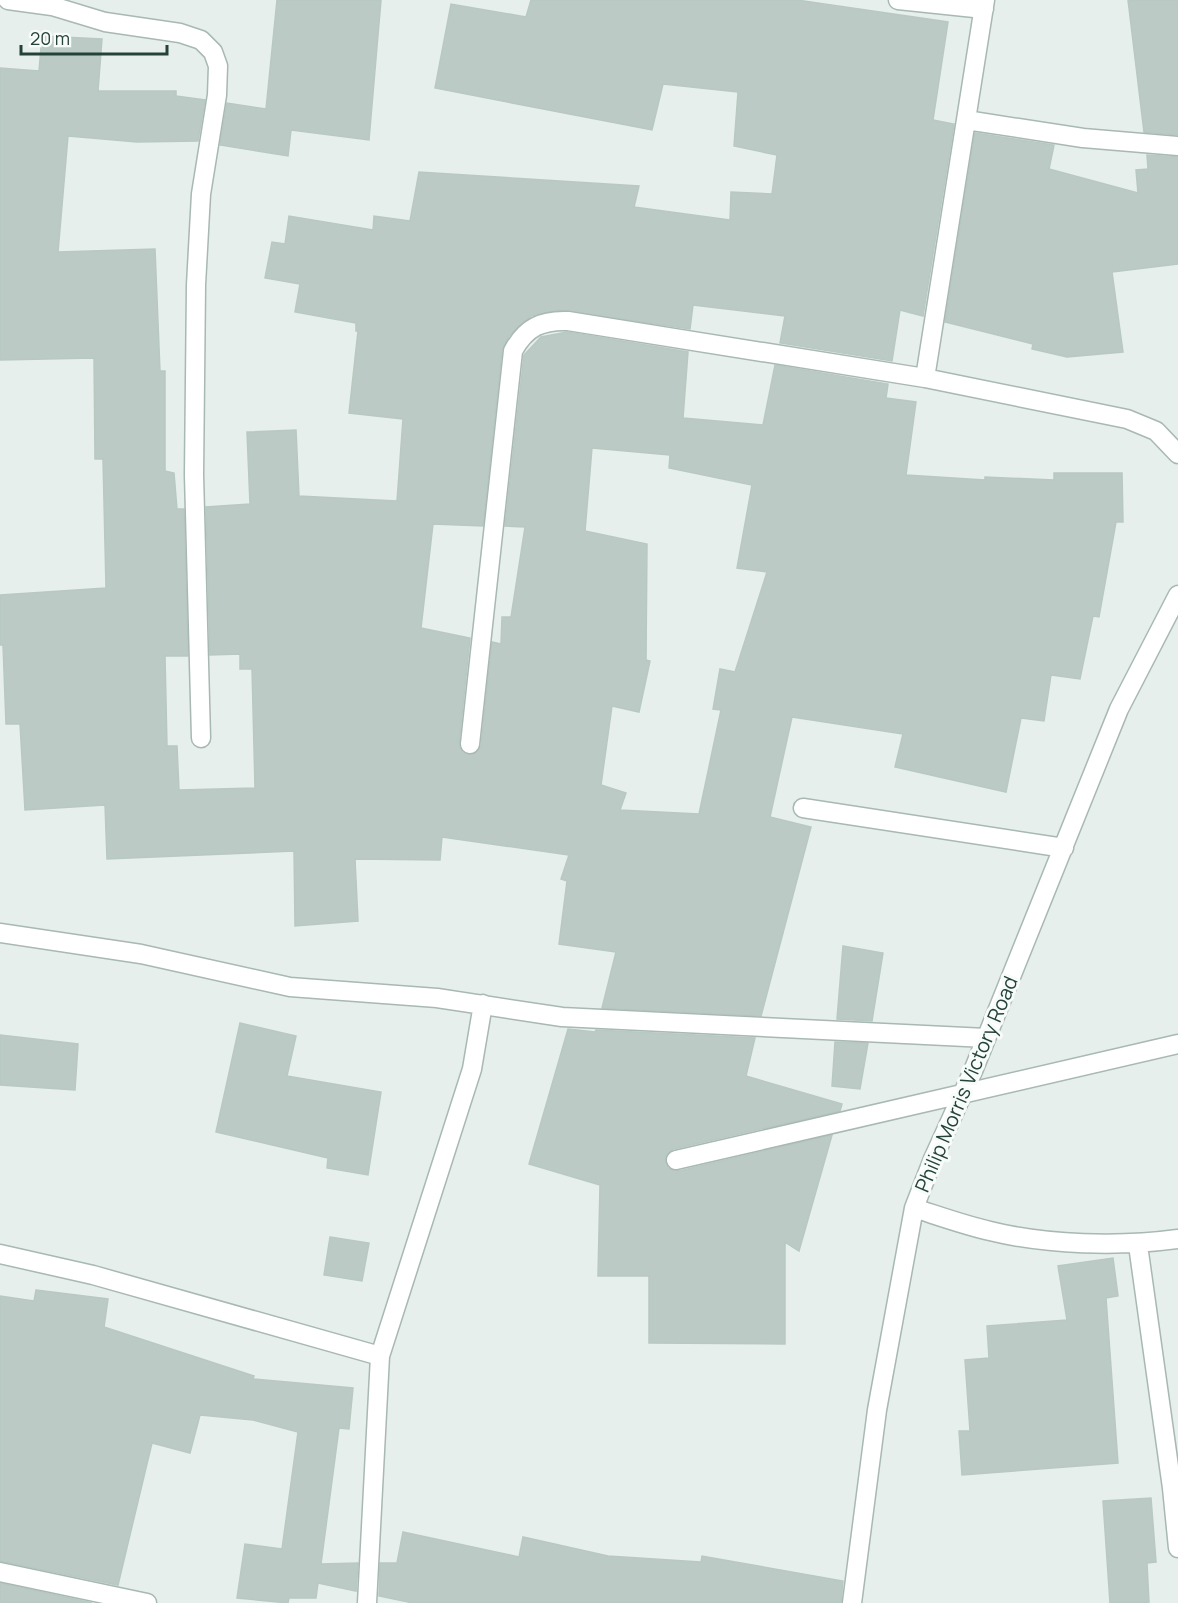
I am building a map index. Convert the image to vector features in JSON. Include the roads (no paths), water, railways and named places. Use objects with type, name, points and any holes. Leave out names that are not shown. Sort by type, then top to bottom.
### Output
[{"type":"street","points":[[8,0],[52,3],[105,22],[180,33],[201,40],[213,52],[218,66],[217,95],[201,194],[196,285],[194,475],[201,738]]},
{"type":"street","points":[[898,0],[985,5],[925,378]]},
{"type":"street","points":[[966,120],[1083,138],[1178,146]]},
{"type":"street","points":[[470,744],[513,351],[532,327],[551,321],[568,321],[925,378],[1126,418],[1156,431],[1178,454]]},
{"type":"street","name":"Philip Morris Victory Road","points":[[852,1603],[877,1410],[914,1208],[986,1038],[1119,709],[1178,595]]},
{"type":"street","points":[[803,808],[1064,848]]},
{"type":"street","points":[[0,933],[141,954],[290,987],[483,1004],[562,1017],[986,1038]]},
{"type":"street","points":[[367,1603],[380,1356],[472,1069],[483,1004]]},
{"type":"street","points":[[676,1160],[1178,1044]]},
{"type":"street","points":[[914,1208],[991,1231],[1063,1241],[1138,1245],[1178,1239]]},
{"type":"street","points":[[1138,1245],[1172,1488],[1178,1548]]},
{"type":"street","points":[[0,1254],[93,1275],[380,1356]]},
{"type":"street","points":[[0,1572],[147,1603]]}]
